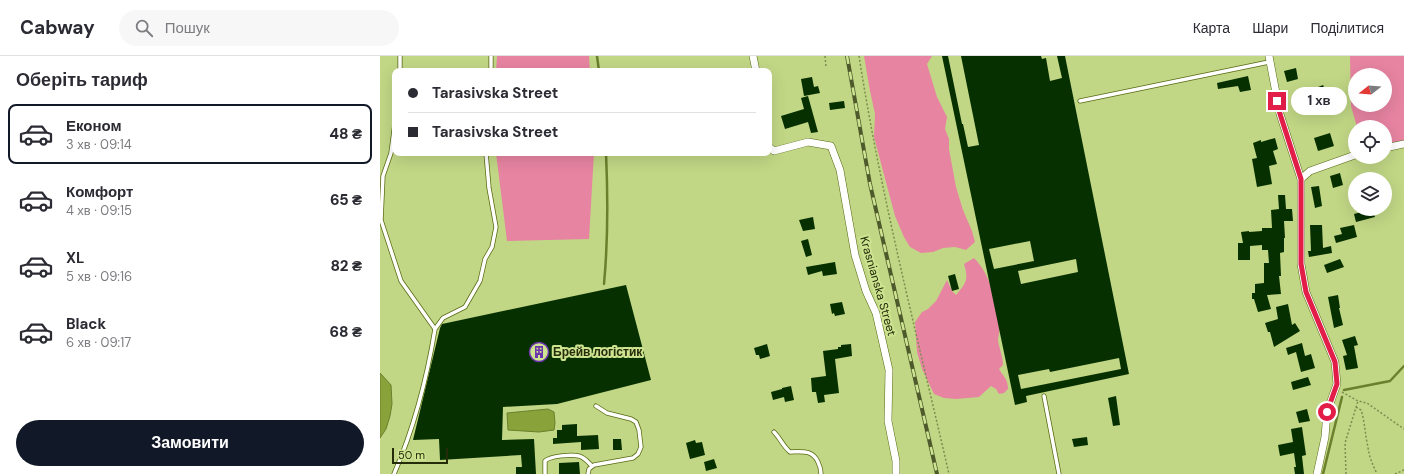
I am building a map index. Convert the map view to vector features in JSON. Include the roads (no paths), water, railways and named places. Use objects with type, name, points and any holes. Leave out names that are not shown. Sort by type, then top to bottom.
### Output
[{"type":"street","points":[[753,56],[755,68]]},
{"type":"street","points":[[1269,59],[1280,114],[1301,179],[1301,264],[1306,292],[1335,362],[1337,384],[1327,412],[1325,437],[1317,474]]},
{"type":"street","name":"Krasnianska Street","points":[[772,149],[774,151],[808,142],[831,146],[840,170],[855,255],[866,291],[876,313],[889,370],[888,420],[896,461],[896,474]]},
{"type":"street","points":[[1392,147],[1404,144]]},
{"type":"street","points":[[1301,179],[1310,171],[1348,157]]},
{"type":"lane","points":[[400,56],[400,68]]},
{"type":"lane","points":[[491,56],[491,68]]},
{"type":"lane","points":[[1080,101],[1269,59]]},
{"type":"lane","points":[[392,146],[384,176],[381,220],[401,282],[435,329]]},
{"type":"lane","points":[[394,474],[404,451],[425,377],[435,329],[443,318],[465,307],[480,281],[485,259],[492,247],[496,227],[489,188],[486,156]]},
{"type":"lane","points":[[1044,396],[1059,474]]},
{"type":"lane","points":[[588,474],[589,469],[596,464],[633,458],[638,454],[641,447],[639,430],[636,422],[631,419],[607,414],[596,406]]},
{"type":"lane","points":[[774,432],[785,448],[790,452],[808,452],[816,457],[821,469],[820,474]]},
{"type":"lane","points":[[545,474],[545,461],[551,457],[578,455],[592,466]]},
{"type":"waterway","points":[[597,56],[599,68]]},
{"type":"waterway","points":[[604,284],[607,219],[606,156]]},
{"type":"waterway","points":[[1344,390],[1390,381],[1404,366]]},
{"type":"waterway","points":[[1323,474],[1342,397]]},
{"type":"railway","points":[[847,56],[870,184],[937,474]]},
{"type":"place","name":"Брейв логістик","points":[[539,352]]}]
